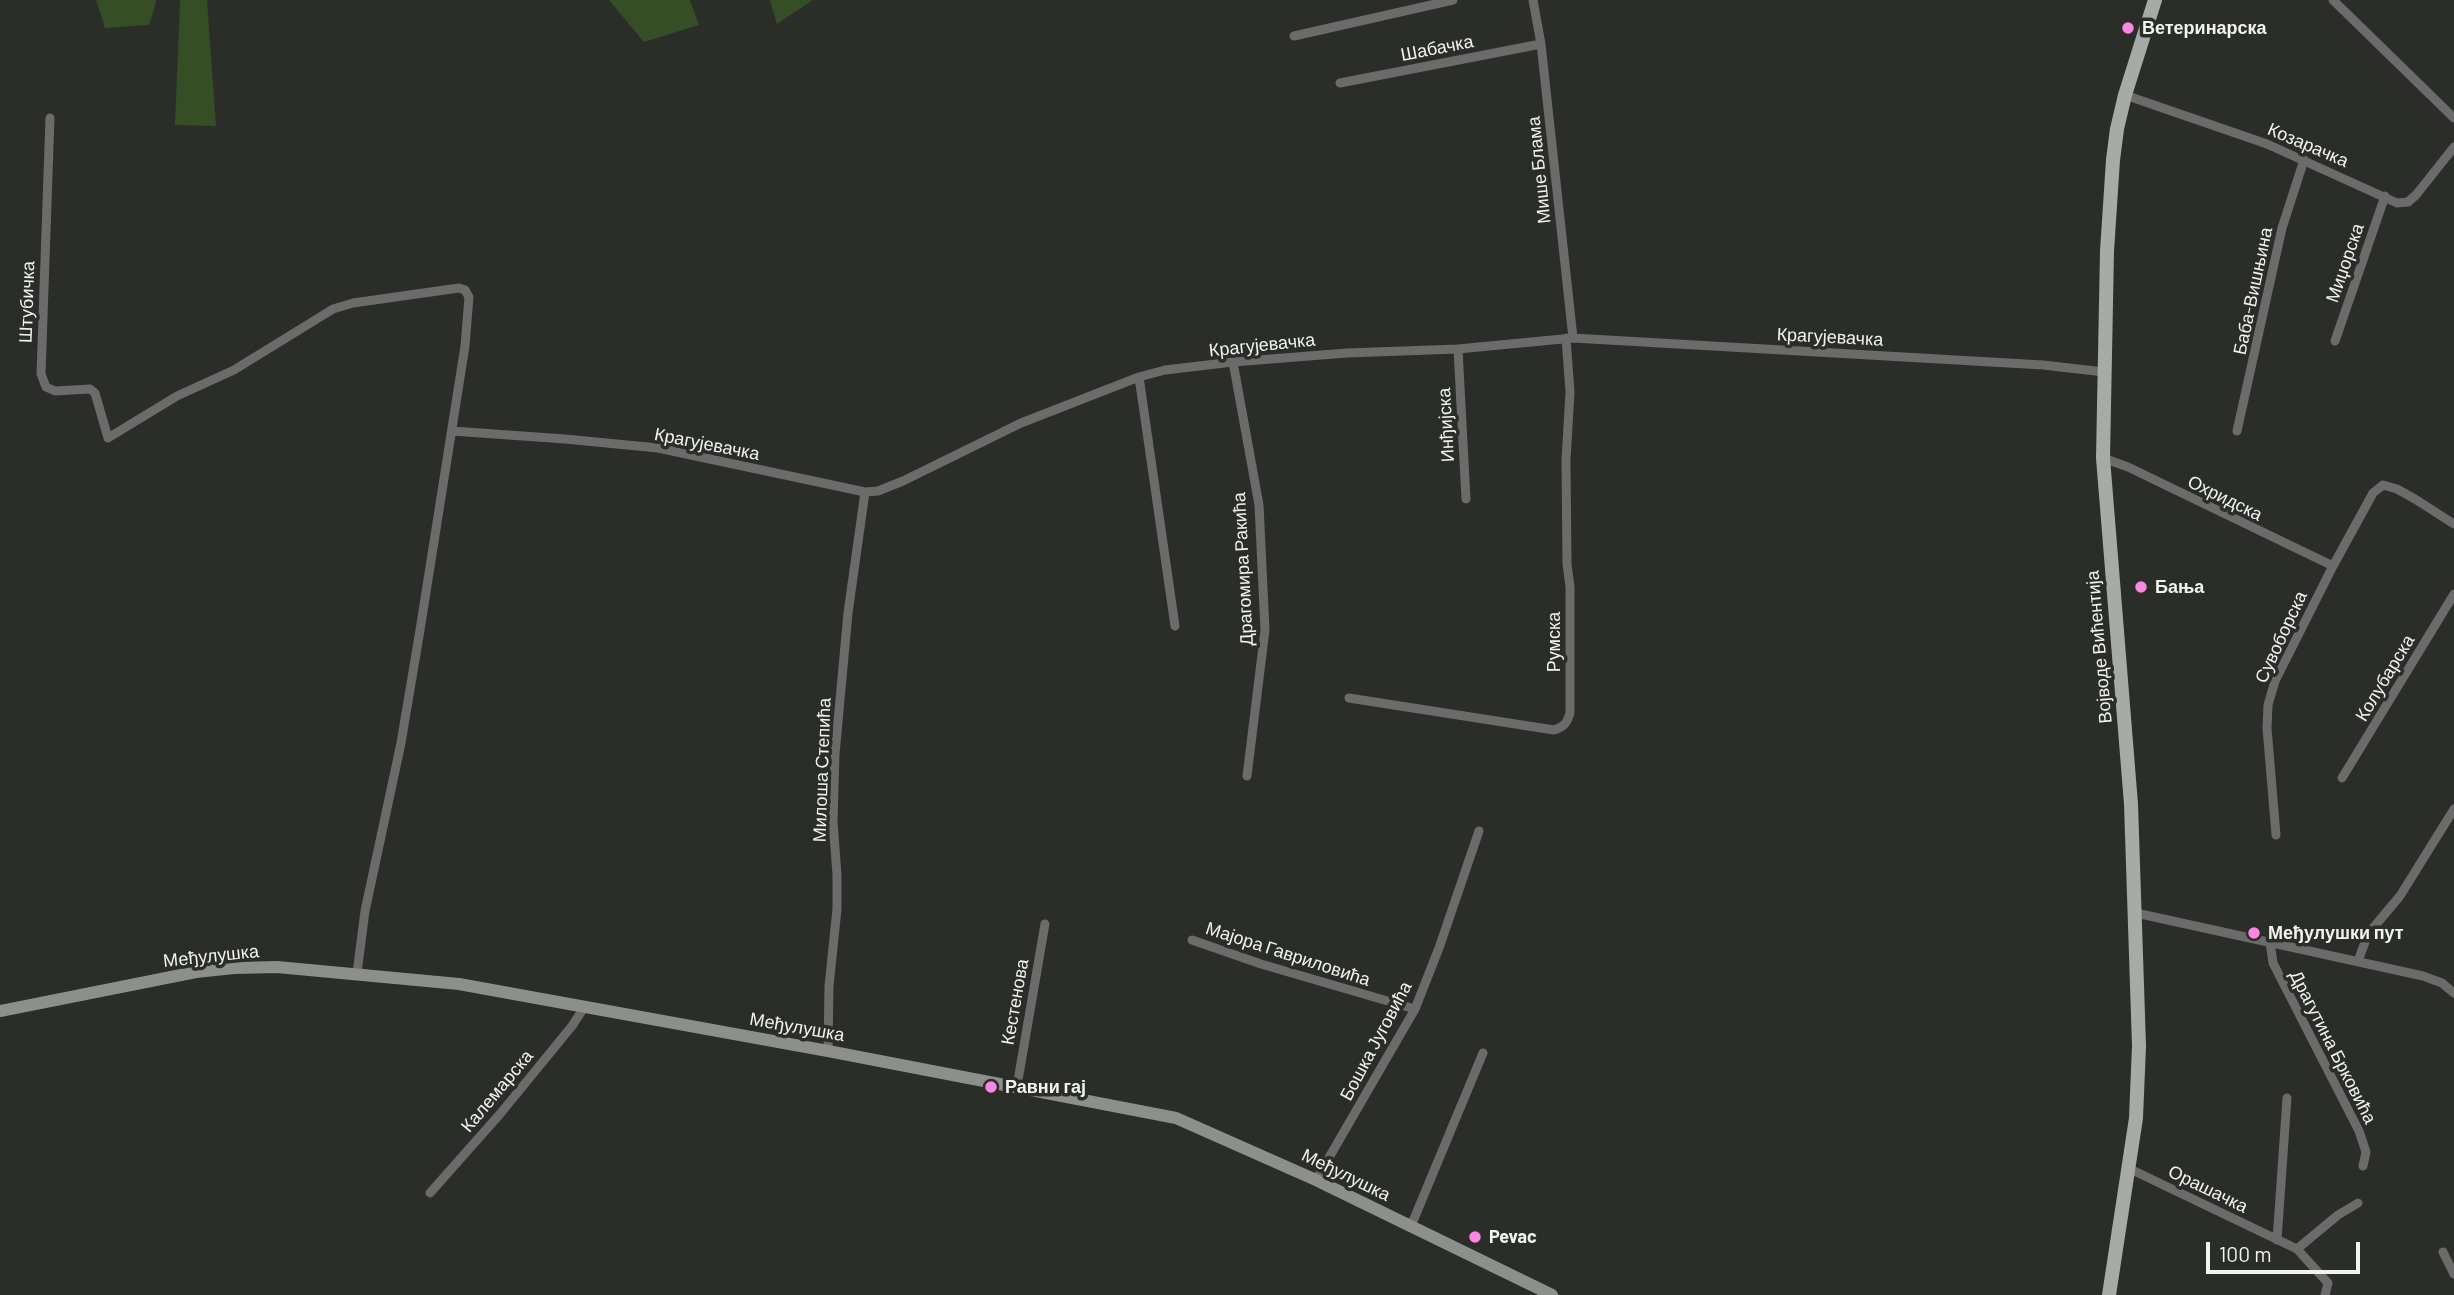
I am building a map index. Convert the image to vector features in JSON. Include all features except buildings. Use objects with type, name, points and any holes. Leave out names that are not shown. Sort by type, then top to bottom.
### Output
[{"type":"main road","name":"Војводе Вићентија","points":[[2109,1295],[2136,1118],[2139,1079],[2136,913],[2127,756],[2103,458],[2104,372],[2113,160],[2125,95],[2155,0]]},
{"type":"street","points":[[1294,36],[1453,0]]},
{"type":"street","name":"Мише Блама","points":[[1533,0],[1541,44],[1569,338]]},
{"type":"street","points":[[2333,0],[2454,118]]},
{"type":"street","name":"Шабачка","points":[[1340,83],[1541,44]]},
{"type":"street","name":"Козарачка","points":[[2125,95],[2229,130],[2385,195],[2397,203],[2408,202],[2416,195],[2454,147]]},
{"type":"street","name":"Штубичка","points":[[50,118],[41,326],[43,382],[50,390],[55,391],[90,389],[94,393],[108,438],[177,397],[234,370],[333,309],[353,303],[459,288],[468,293],[470,302],[452,431]]},
{"type":"street","name":"Баба-Вишњина","points":[[2237,431],[2282,228],[2304,160]]},
{"type":"street","name":"Миџорска","points":[[2335,341],[2385,195]]},
{"type":"street","name":"Крагујевачка","points":[[452,431],[659,448],[865,492],[878,491],[903,481],[1021,423],[1139,377],[1165,370],[1233,362],[1348,352],[1458,349],[1569,338],[1976,361],[2104,372]]},
{"type":"street","name":"Румска","points":[[1349,698],[1553,730],[1568,722],[1570,587],[1567,564],[1566,460],[1570,393],[1569,338]]},
{"type":"street","name":"Инђијска","points":[[1458,349],[1466,499]]},
{"type":"street","name":"Драгомира Ракића","points":[[1233,362],[1259,505],[1265,630],[1247,776]]},
{"type":"street","points":[[1139,377],[1175,626]]},
{"type":"street","points":[[357,973],[365,911],[401,743],[452,431]]},
{"type":"street","name":"Охридска","points":[[2103,458],[2128,467],[2333,566]]},
{"type":"street","name":"Сувоборска","points":[[2276,835],[2268,749],[2268,705],[2276,681],[2373,493],[2383,485],[2397,489],[2454,524]]},
{"type":"street","name":"Милоша Степића","points":[[828,1051],[829,986],[837,909],[833,821],[835,754],[848,613],[865,492]]},
{"type":"street","name":"Колубарска","points":[[2342,778],[2454,594]]},
{"type":"street","points":[[2358,961],[2368,934],[2400,896],[2454,809]]},
{"type":"street","name":"Бошка Југовића","points":[[1316,1180],[1415,1009],[1479,831]]},
{"type":"street","points":[[2136,913],[2423,976],[2442,983],[2454,993]]},
{"type":"street","name":"Кестенова","points":[[1017,1086],[1045,924]]},
{"type":"street","name":"Мајора Гавриловића","points":[[1192,940],[1261,964],[1415,1009]]},
{"type":"street","name":"Драгутина Брковића","points":[[2270,943],[2273,963],[2358,1131],[2366,1152],[2363,1166]]},
{"type":"street","name":"Међулушка","points":[[0,1011],[209,970],[276,967],[459,984],[585,1006],[1176,1118],[1316,1180],[1552,1295]]},
{"type":"street","name":"Калемарска","points":[[430,1193],[500,1114],[577,1020],[585,1006]]},
{"type":"street","points":[[1411,1226],[1483,1053]]},
{"type":"street","points":[[2277,1240],[2287,1098]]},
{"type":"street","name":"Орашачка","points":[[2128,1168],[2297,1249],[2328,1283],[2325,1295]]},
{"type":"street","points":[[2297,1249],[2337,1214],[2358,1203]]},
{"type":"street","points":[[2443,1252],[2454,1274]]},
{"type":"green space","points":[[96,0],[156,0],[156,3],[149,25],[105,28]]},
{"type":"green space","points":[[180,0],[207,0],[216,126],[175,125]]},
{"type":"green space","points":[[609,0],[690,0],[699,25],[644,42]]},
{"type":"green space","points":[[770,0],[813,0],[777,24]]},
{"type":"place","name":"Ветеринарска","points":[[2128,28]]},
{"type":"place","name":"Бања","points":[[2141,587]]},
{"type":"place","name":"Међулушки пут","points":[[2254,933]]},
{"type":"place","name":"Равни гај","points":[[991,1087]]},
{"type":"place","name":"Pevac","points":[[1475,1237]]}]
